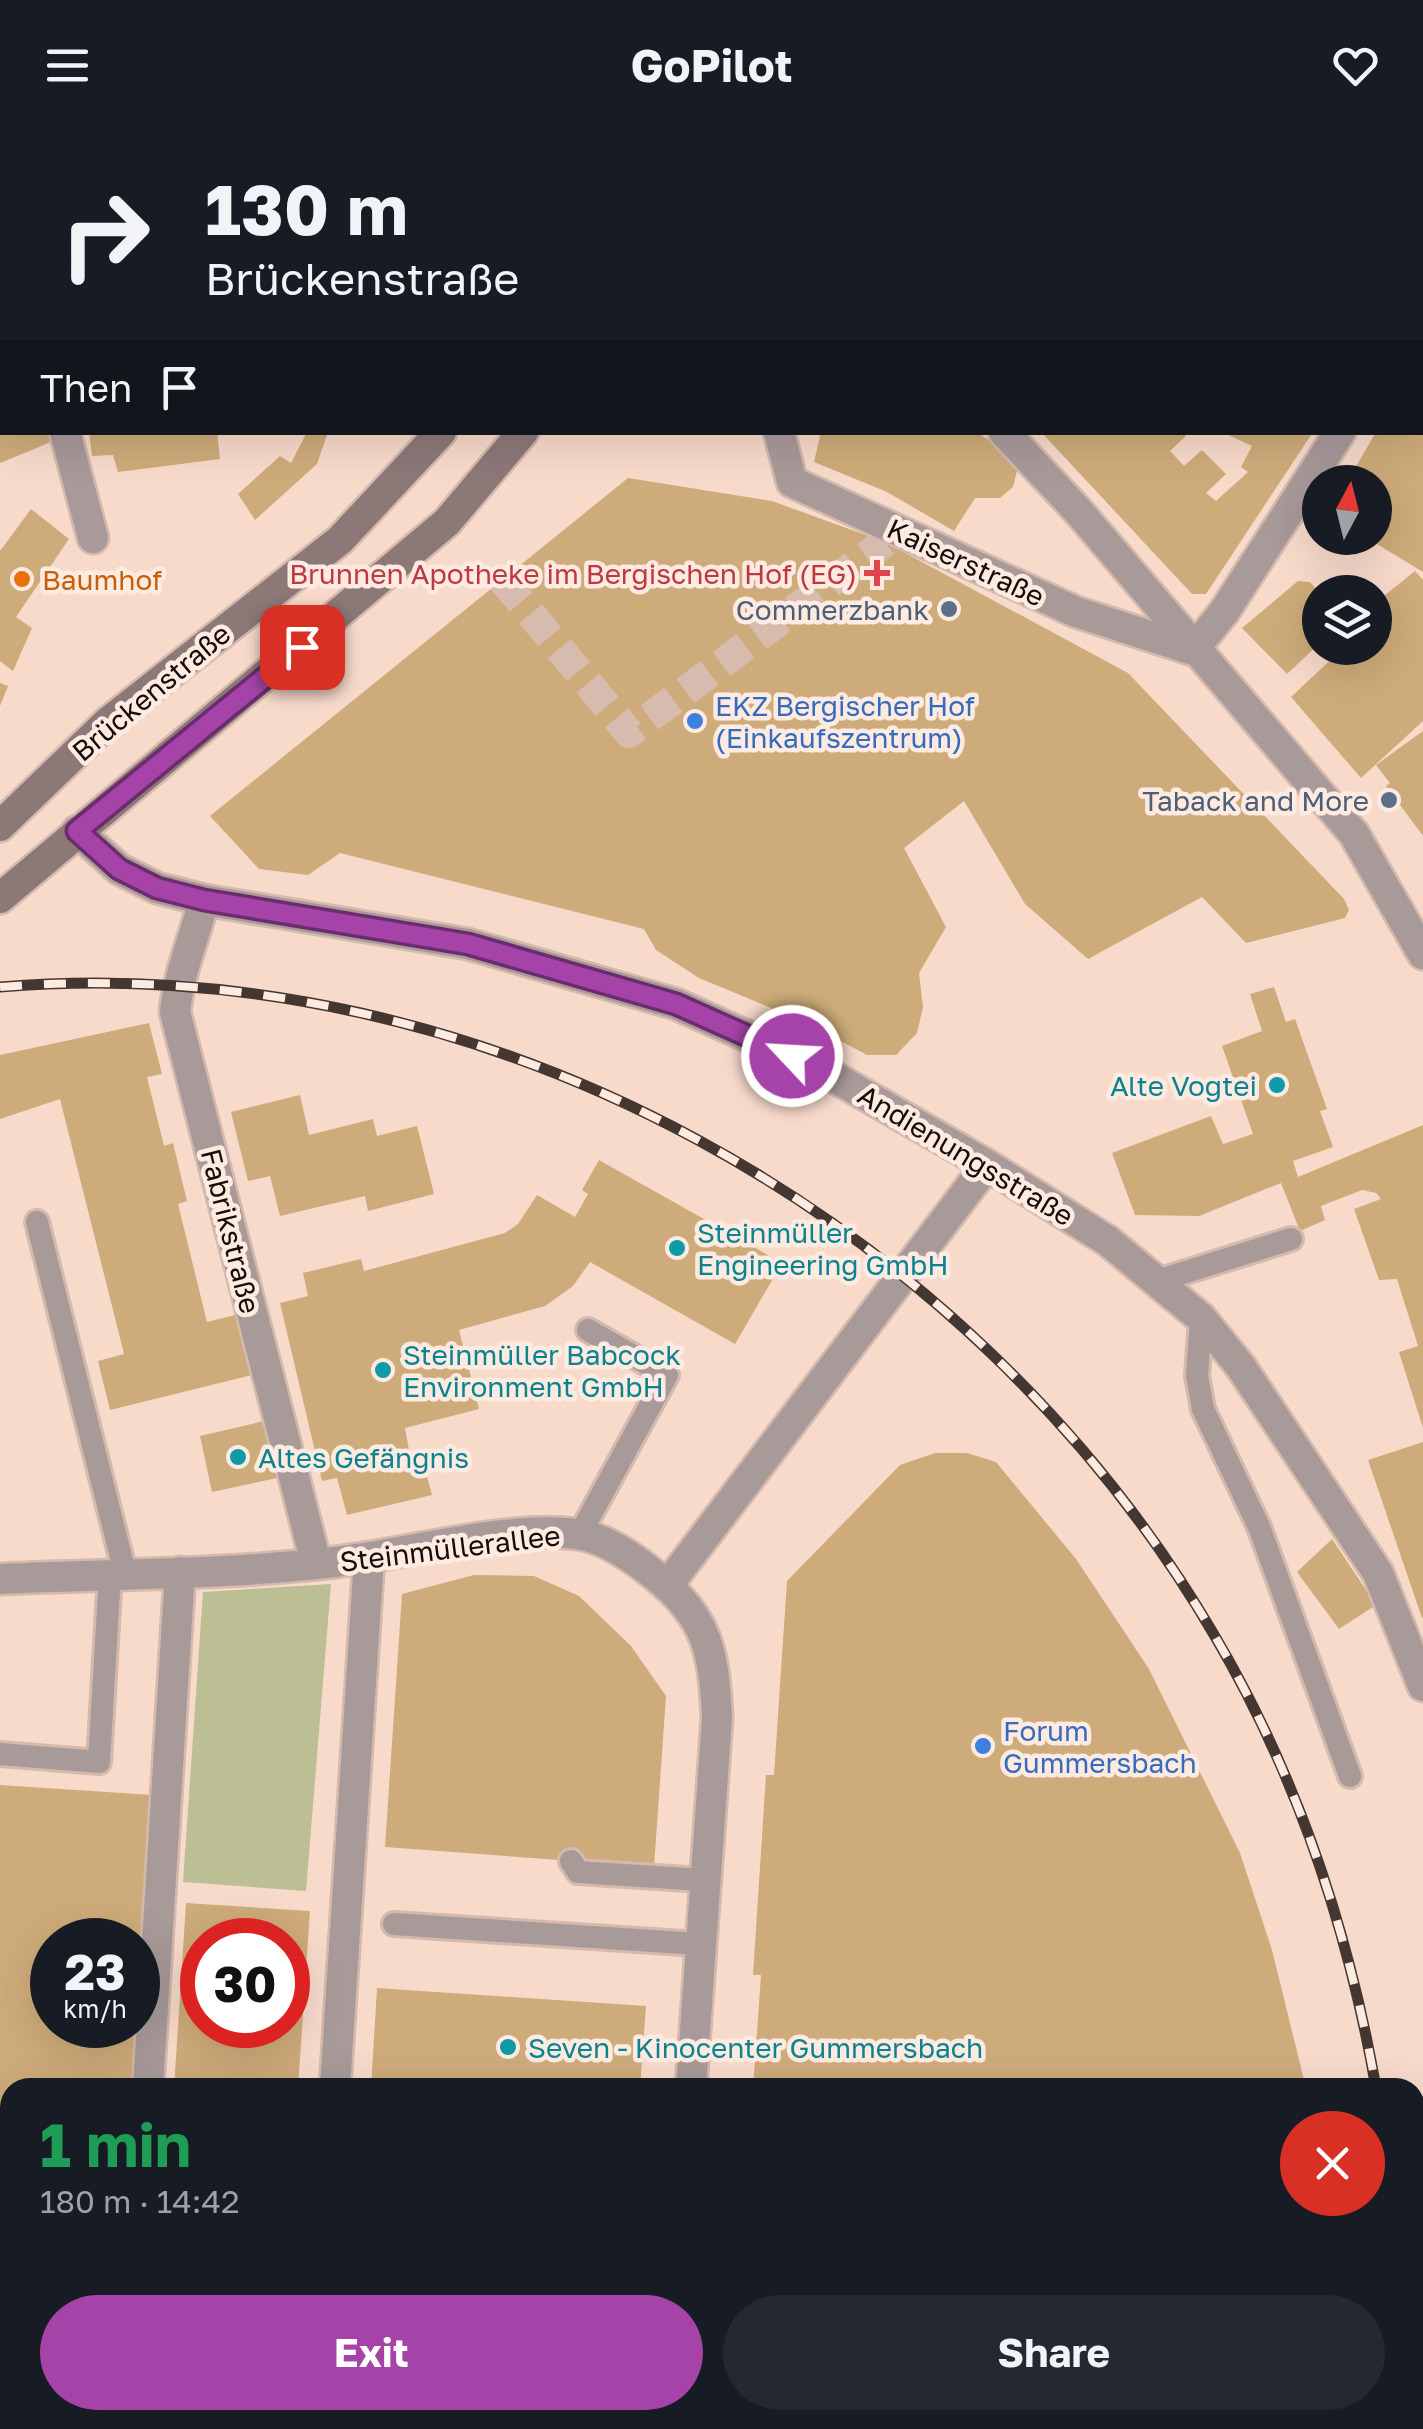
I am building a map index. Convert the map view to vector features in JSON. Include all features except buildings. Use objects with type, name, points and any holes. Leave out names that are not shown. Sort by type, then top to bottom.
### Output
[{"type":"street","points":[[65,435],[93,538]]},
{"type":"street","name":"Brückenstraße","points":[[0,826],[108,722],[340,540],[438,435]]},
{"type":"street","points":[[0,898],[447,522],[520,435]]},
{"type":"street","name":"Kaiserstraße","points":[[780,435],[792,482],[889,535],[1076,612],[1192,650]]},
{"type":"street","points":[[1007,435],[1078,512],[1192,650],[1354,834],[1423,954]]},
{"type":"street","points":[[1192,650],[1224,612],[1338,435]]},
{"type":"street","points":[[38,792],[77,831]]},
{"type":"street","name":"Andienungsstraße","points":[[77,831],[119,869],[157,888],[204,900],[468,944],[676,1004],[820,1069],[987,1165],[1108,1241],[1201,1318],[1242,1367],[1378,1572],[1423,1686]]},
{"type":"street","name":"Fabrikstraße","points":[[204,900],[193,942],[180,968],[174,1012],[316,1564]]},
{"type":"street","points":[[667,1586],[987,1165]]},
{"type":"street","name":"Steinmüllerallee","points":[[0,1579],[316,1564],[532,1534],[580,1534],[630,1556],[667,1586],[712,1648],[717,1718],[692,2078]]},
{"type":"street","points":[[336,2078],[369,1557]]},
{"type":"street","points":[[149,2078],[180,1572]]},
{"type":"lane","points":[[0,1754],[98,1762],[118,1574],[38,1222]]},
{"type":"lane","points":[[1157,1281],[1291,1239]]},
{"type":"lane","points":[[1201,1318],[1196,1376],[1203,1410],[1259,1527],[1350,1776]]},
{"type":"lane","points":[[580,1534],[668,1374],[588,1330]]},
{"type":"lane","points":[[572,1861],[578,1872],[703,1880]]},
{"type":"lane","points":[[394,1924],[699,1944]]},
{"type":"green space","points":[[331,1584],[306,1891],[183,1882],[203,1592]]},
{"type":"tunnel","points":[[502,579],[629,733],[885,542]]},
{"type":"railway","points":[[0,987],[181,986],[360,1013],[532,1064],[697,1139],[850,1236],[989,1351],[1111,1484],[1213,1633],[1270,1741],[1315,1853],[1350,1969],[1374,2078]]},
{"type":"place","name":"Brunnen Apotheke im Bergischen Hof (EG)","points":[[877,573]]},
{"type":"place","name":"Baumhof","points":[[22,579]]},
{"type":"place","name":"Commerzbank","points":[[949,609]]},
{"type":"place","name":"EKZ Bergischer Hof (Einkaufszentrum)","points":[[695,721]]},
{"type":"place","name":"Taback and More","points":[[1389,800]]},
{"type":"place","name":"Alte Vogtei","points":[[1277,1085]]},
{"type":"place","name":"Steinmüller Engineering GmbH","points":[[677,1248]]},
{"type":"place","name":"Steinmüller Babcock Environment GmbH","points":[[383,1370]]},
{"type":"place","name":"Altes Gefängnis","points":[[238,1457]]},
{"type":"place","name":"Forum Gummersbach","points":[[983,1746]]},
{"type":"place","name":"Seven - Kinocenter Gummersbach","points":[[508,2047]]},
{"type":"route","points":[[302,647],[77,831],[119,869],[157,888],[204,900],[468,944],[676,1004],[792,1056]]}]
